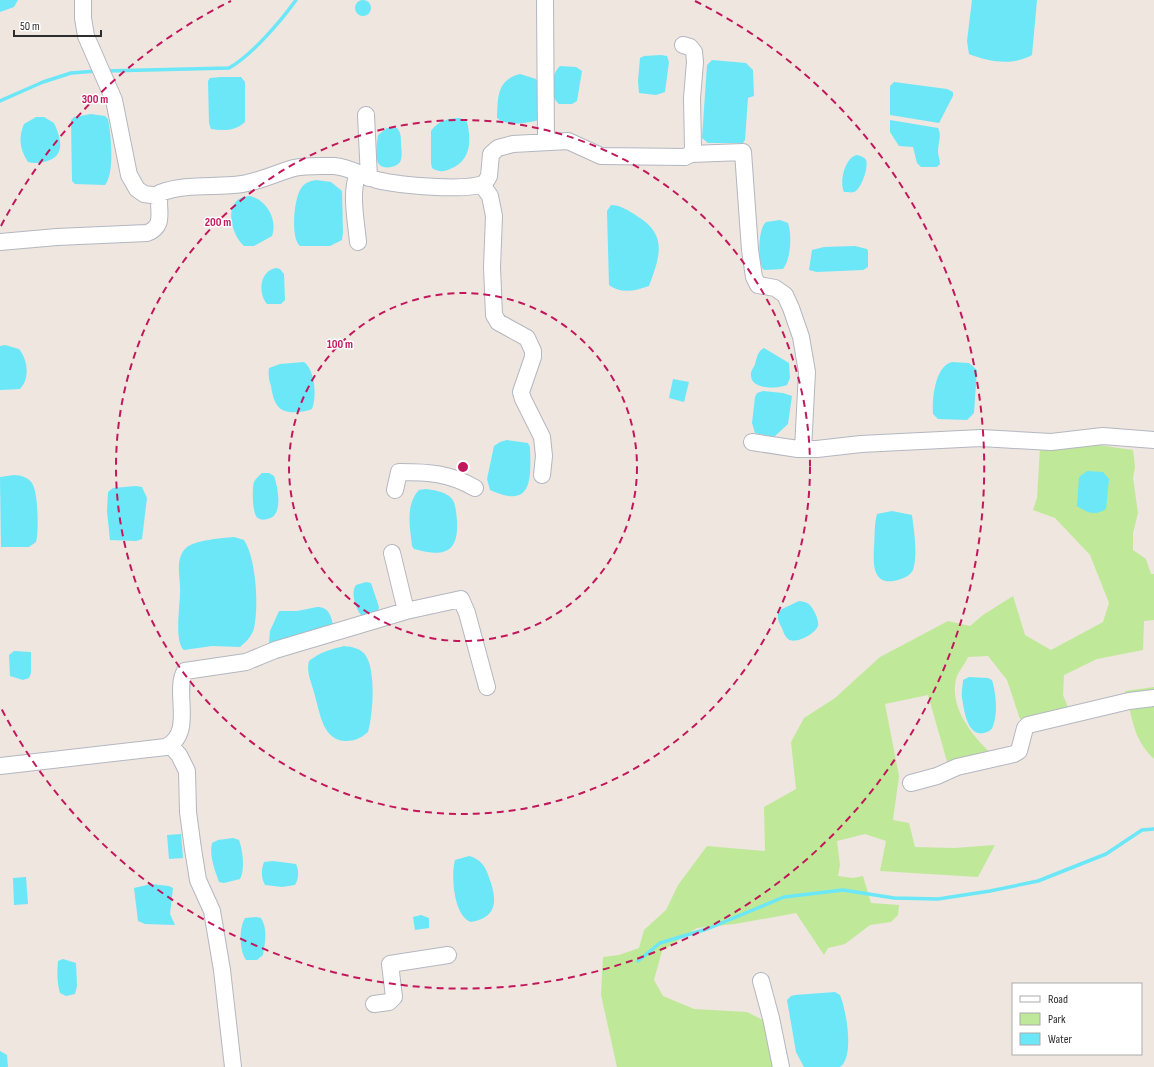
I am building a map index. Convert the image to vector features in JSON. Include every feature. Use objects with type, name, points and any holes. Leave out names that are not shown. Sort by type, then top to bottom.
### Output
[{"type":"street","points":[[84,0],[83,18],[86,36],[114,100],[129,175],[137,189],[144,194],[159,196]]},
{"type":"street","points":[[545,0],[546,142]]},
{"type":"street","points":[[684,45],[690,47],[694,52],[695,62],[692,98],[693,148],[691,154]]},
{"type":"street","points":[[364,175],[366,115]]},
{"type":"street","points":[[0,242],[57,237],[147,233],[155,230],[160,219],[160,193],[180,187],[240,184],[261,181],[295,168],[312,166],[341,167],[364,175],[401,183],[446,187],[466,187],[482,184],[488,180],[492,154],[498,148],[513,144],[574,142],[597,154],[608,157],[686,157],[691,154],[743,152],[750,250],[754,277],[758,285],[775,288],[785,296],[791,308],[801,337],[807,372],[803,449]]},
{"type":"street","points":[[358,242],[355,204],[356,179],[364,175]]},
{"type":"street","points":[[482,184],[490,196],[494,216],[492,267],[494,315],[498,322],[527,338],[533,351],[533,357],[522,392],[523,399],[542,437],[544,456],[542,475]]},
{"type":"street","points":[[752,442],[803,449],[817,449],[860,444],[982,438],[1052,442],[1104,436],[1154,440]]},
{"type":"street","points":[[395,490],[399,472],[432,472],[460,479],[475,488]]},
{"type":"street","points":[[392,553],[406,611]]},
{"type":"street","points":[[0,766],[106,753],[162,749],[170,746],[179,732],[182,722],[181,679],[185,671],[246,662],[275,650],[406,611],[461,599],[467,613],[487,687]]},
{"type":"street","points":[[910,783],[937,776],[957,767],[1014,754],[1019,751],[1025,728],[1028,726],[1129,701],[1154,698]]},
{"type":"street","points":[[170,746],[179,755],[187,771],[188,812],[198,880],[212,911],[222,970],[234,1067]]},
{"type":"street","points":[[374,1004],[389,1002],[394,996],[390,964],[448,955]]},
{"type":"street","points":[[761,981],[771,1018],[781,1067]]},
{"type":"green space","points":[[1098,445],[1133,450],[1135,467],[1133,478],[1138,513],[1133,533],[1133,550],[1146,559],[1151,574],[1154,574],[1154,620],[1144,621],[1143,650],[1097,659],[1064,675],[1063,695],[1070,712],[1044,719],[1020,719],[1007,680],[988,656],[968,657],[956,679],[956,701],[964,721],[978,740],[993,755],[948,765],[928,695],[885,704],[899,776],[893,820],[909,823],[915,847],[954,848],[995,845],[978,877],[880,871],[886,841],[865,834],[837,841],[840,865],[838,876],[853,878],[863,876],[871,903],[899,905],[898,915],[891,922],[870,925],[845,944],[828,948],[824,955],[796,913],[735,924],[697,928],[662,951],[654,980],[663,996],[694,1009],[747,1012],[767,1022],[775,1067],[617,1067],[601,995],[603,957],[619,955],[639,948],[644,930],[666,910],[678,885],[707,846],[765,851],[764,807],[796,789],[791,742],[804,718],[835,698],[880,657],[948,621],[970,626],[983,615],[1013,596],[1025,635],[1051,650],[1103,622],[1109,603],[1090,555],[1055,518],[1033,510],[1037,498],[1040,448]]},
{"type":"green space","points":[[1154,687],[1154,759],[1141,743],[1137,735],[1125,691]]},
{"type":"water","points":[[0,0],[18,0],[14,7],[0,12]]},
{"type":"water","points":[[363,0],[369,2],[371,8],[369,14],[363,16],[357,14],[355,8],[357,2]]},
{"type":"water","points":[[972,0],[1037,0],[1032,55],[1017,61],[1001,62],[969,54],[967,41]]},
{"type":"water","points":[[644,56],[667,56],[669,62],[665,92],[656,95],[639,93],[638,81],[640,58]]},
{"type":"water","points":[[712,60],[746,63],[753,70],[754,96],[748,98],[745,140],[743,143],[708,143],[702,138],[707,65]]},
{"type":"water","points":[[560,66],[576,67],[582,71],[577,101],[572,104],[559,104],[554,96],[552,85],[553,79]]},
{"type":"water","points":[[520,74],[536,79],[539,84],[539,120],[524,123],[506,123],[497,118],[498,97],[502,86],[506,81]]},
{"type":"water","points":[[241,77],[245,82],[245,122],[238,127],[229,130],[211,129],[209,123],[208,81],[210,78]]},
{"type":"water","points":[[894,82],[947,89],[953,92],[953,96],[939,123],[890,115],[890,86]]},
{"type":"water","points":[[91,114],[105,116],[108,119],[111,143],[111,163],[110,172],[105,185],[75,184],[72,181],[71,120],[74,117]]},
{"type":"water","points":[[36,117],[44,117],[54,123],[60,139],[60,149],[55,157],[50,160],[36,163],[28,162],[23,153],[21,134],[24,124]]},
{"type":"water","points":[[460,118],[467,122],[469,129],[468,150],[462,162],[457,166],[443,171],[432,168],[431,131],[444,121]]},
{"type":"water","points":[[890,120],[938,128],[940,134],[938,151],[940,164],[937,167],[921,167],[917,163],[913,147],[899,146],[890,132]]},
{"type":"water","points":[[387,128],[397,128],[400,133],[402,152],[400,162],[392,167],[383,167],[377,160],[376,149],[378,135]]},
{"type":"water","points":[[857,155],[864,158],[867,163],[864,178],[857,190],[853,192],[844,192],[842,182],[844,170],[849,160]]},
{"type":"water","points":[[316,180],[331,182],[342,191],[342,240],[330,246],[300,246],[297,242],[294,226],[297,199],[299,192],[304,185]]},
{"type":"water","points":[[250,196],[256,198],[266,206],[272,217],[273,230],[272,236],[254,246],[244,246],[235,233],[231,217],[232,209],[235,203],[241,198]]},
{"type":"water","points":[[611,205],[628,210],[647,223],[654,231],[659,247],[656,265],[649,286],[623,291],[609,285],[607,211]]},
{"type":"water","points":[[780,220],[788,223],[790,247],[788,259],[783,269],[764,270],[759,254],[761,231],[766,222]]},
{"type":"water","points":[[855,246],[867,249],[868,251],[868,267],[863,270],[817,272],[809,270],[812,250],[824,247]]},
{"type":"water","points":[[276,268],[280,269],[284,274],[285,300],[281,304],[267,304],[262,295],[261,289],[263,278],[266,273]]},
{"type":"water","points":[[5,345],[19,349],[24,358],[27,369],[25,380],[20,389],[0,390],[0,346]]},
{"type":"water","points":[[764,348],[789,363],[790,378],[787,385],[772,388],[760,386],[752,381],[751,374],[754,365],[759,353]]},
{"type":"water","points":[[304,362],[311,371],[313,377],[315,391],[314,404],[312,409],[299,412],[288,412],[277,405],[269,377],[269,368],[280,364]]},
{"type":"water","points":[[952,362],[969,363],[977,370],[974,413],[967,420],[938,419],[933,414],[934,392],[938,376],[946,365]]},
{"type":"water","points":[[673,379],[689,382],[684,402],[669,398]]},
{"type":"water","points":[[763,391],[783,393],[792,396],[788,424],[774,437],[755,433],[752,423],[755,397],[757,393]]},
{"type":"water","points":[[507,440],[528,443],[530,447],[529,480],[522,494],[515,496],[504,495],[490,490],[487,479],[494,446]]},
{"type":"water","points":[[1087,471],[1103,472],[1109,479],[1106,509],[1095,513],[1088,512],[1077,506],[1079,477]]},
{"type":"water","points":[[262,473],[269,473],[274,476],[278,494],[278,507],[276,513],[272,517],[264,520],[259,519],[256,516],[253,501],[254,482]]},
{"type":"water","points":[[14,475],[22,476],[28,479],[32,483],[35,490],[38,513],[38,530],[36,542],[29,547],[1,547],[0,477]]},
{"type":"water","points":[[136,486],[142,487],[147,498],[142,539],[136,541],[110,540],[107,511],[108,492],[113,488]]},
{"type":"water","points":[[426,489],[447,495],[452,499],[455,506],[457,531],[455,540],[452,546],[441,552],[433,553],[414,549],[412,546],[410,509],[419,490]]},
{"type":"water","points":[[892,511],[912,515],[915,557],[913,570],[910,574],[898,580],[890,581],[884,580],[876,573],[874,554],[877,514]]},
{"type":"water","points":[[234,537],[244,540],[248,548],[254,570],[256,608],[252,634],[240,647],[212,646],[184,650],[181,646],[178,632],[180,593],[179,563],[182,553],[190,545],[196,543]]},
{"type":"water","points":[[366,582],[371,583],[379,607],[378,612],[362,616],[356,605],[354,588],[356,585]]},
{"type":"water","points":[[799,601],[807,603],[811,607],[817,618],[818,626],[809,635],[795,641],[787,638],[784,634],[778,621],[778,613],[782,609]]},
{"type":"water","points":[[317,607],[325,609],[329,613],[334,628],[303,633],[272,646],[269,643],[270,631],[279,611],[297,611]]},
{"type":"water","points":[[344,646],[353,647],[364,653],[366,656],[371,672],[373,693],[368,732],[358,739],[346,741],[338,740],[327,731],[321,718],[308,670],[309,661],[317,655]]},
{"type":"water","points":[[14,651],[31,652],[31,673],[29,678],[23,680],[10,676],[9,655]]},
{"type":"water","points":[[969,677],[988,678],[992,680],[996,703],[996,715],[992,729],[984,733],[974,731],[970,727],[965,715],[962,698],[963,680]]},
{"type":"water","points":[[181,834],[183,858],[169,859],[167,835]]},
{"type":"water","points":[[233,838],[239,840],[240,844],[243,860],[242,875],[240,879],[224,883],[219,882],[212,858],[212,843],[218,840]]},
{"type":"water","points":[[469,856],[478,860],[484,866],[491,883],[494,898],[494,904],[489,914],[479,920],[471,922],[460,912],[455,894],[453,875],[455,860]]},
{"type":"water","points":[[273,861],[296,864],[298,874],[295,885],[282,887],[265,885],[262,874],[264,862]]},
{"type":"water","points":[[26,877],[28,904],[14,905],[13,878]]},
{"type":"water","points":[[151,884],[169,886],[173,888],[170,914],[175,925],[145,924],[138,921],[134,888]]},
{"type":"water","points":[[421,915],[429,918],[429,928],[415,930],[413,917]]},
{"type":"water","points":[[245,918],[261,918],[265,927],[265,946],[263,955],[257,960],[246,960],[241,945],[243,922]]},
{"type":"water","points":[[63,959],[76,963],[77,986],[75,994],[66,996],[60,993],[57,973],[58,961]]},
{"type":"water","points":[[835,992],[840,995],[847,1021],[848,1044],[845,1062],[840,1067],[804,1067],[796,1052],[787,1000],[791,996],[795,995]]},
{"type":"water","points":[[0,1051],[7,1055],[8,1067],[0,1067]]},
{"type":"waterway","points":[[105,71],[229,68],[256,47],[274,28],[296,0]]},
{"type":"waterway","points":[[0,101],[43,82],[71,73],[97,71]]},
{"type":"waterway","points":[[638,961],[660,943],[707,929],[784,897],[843,890],[894,898],[938,899],[990,891],[1038,881],[1106,854],[1142,830],[1154,829]]}]
